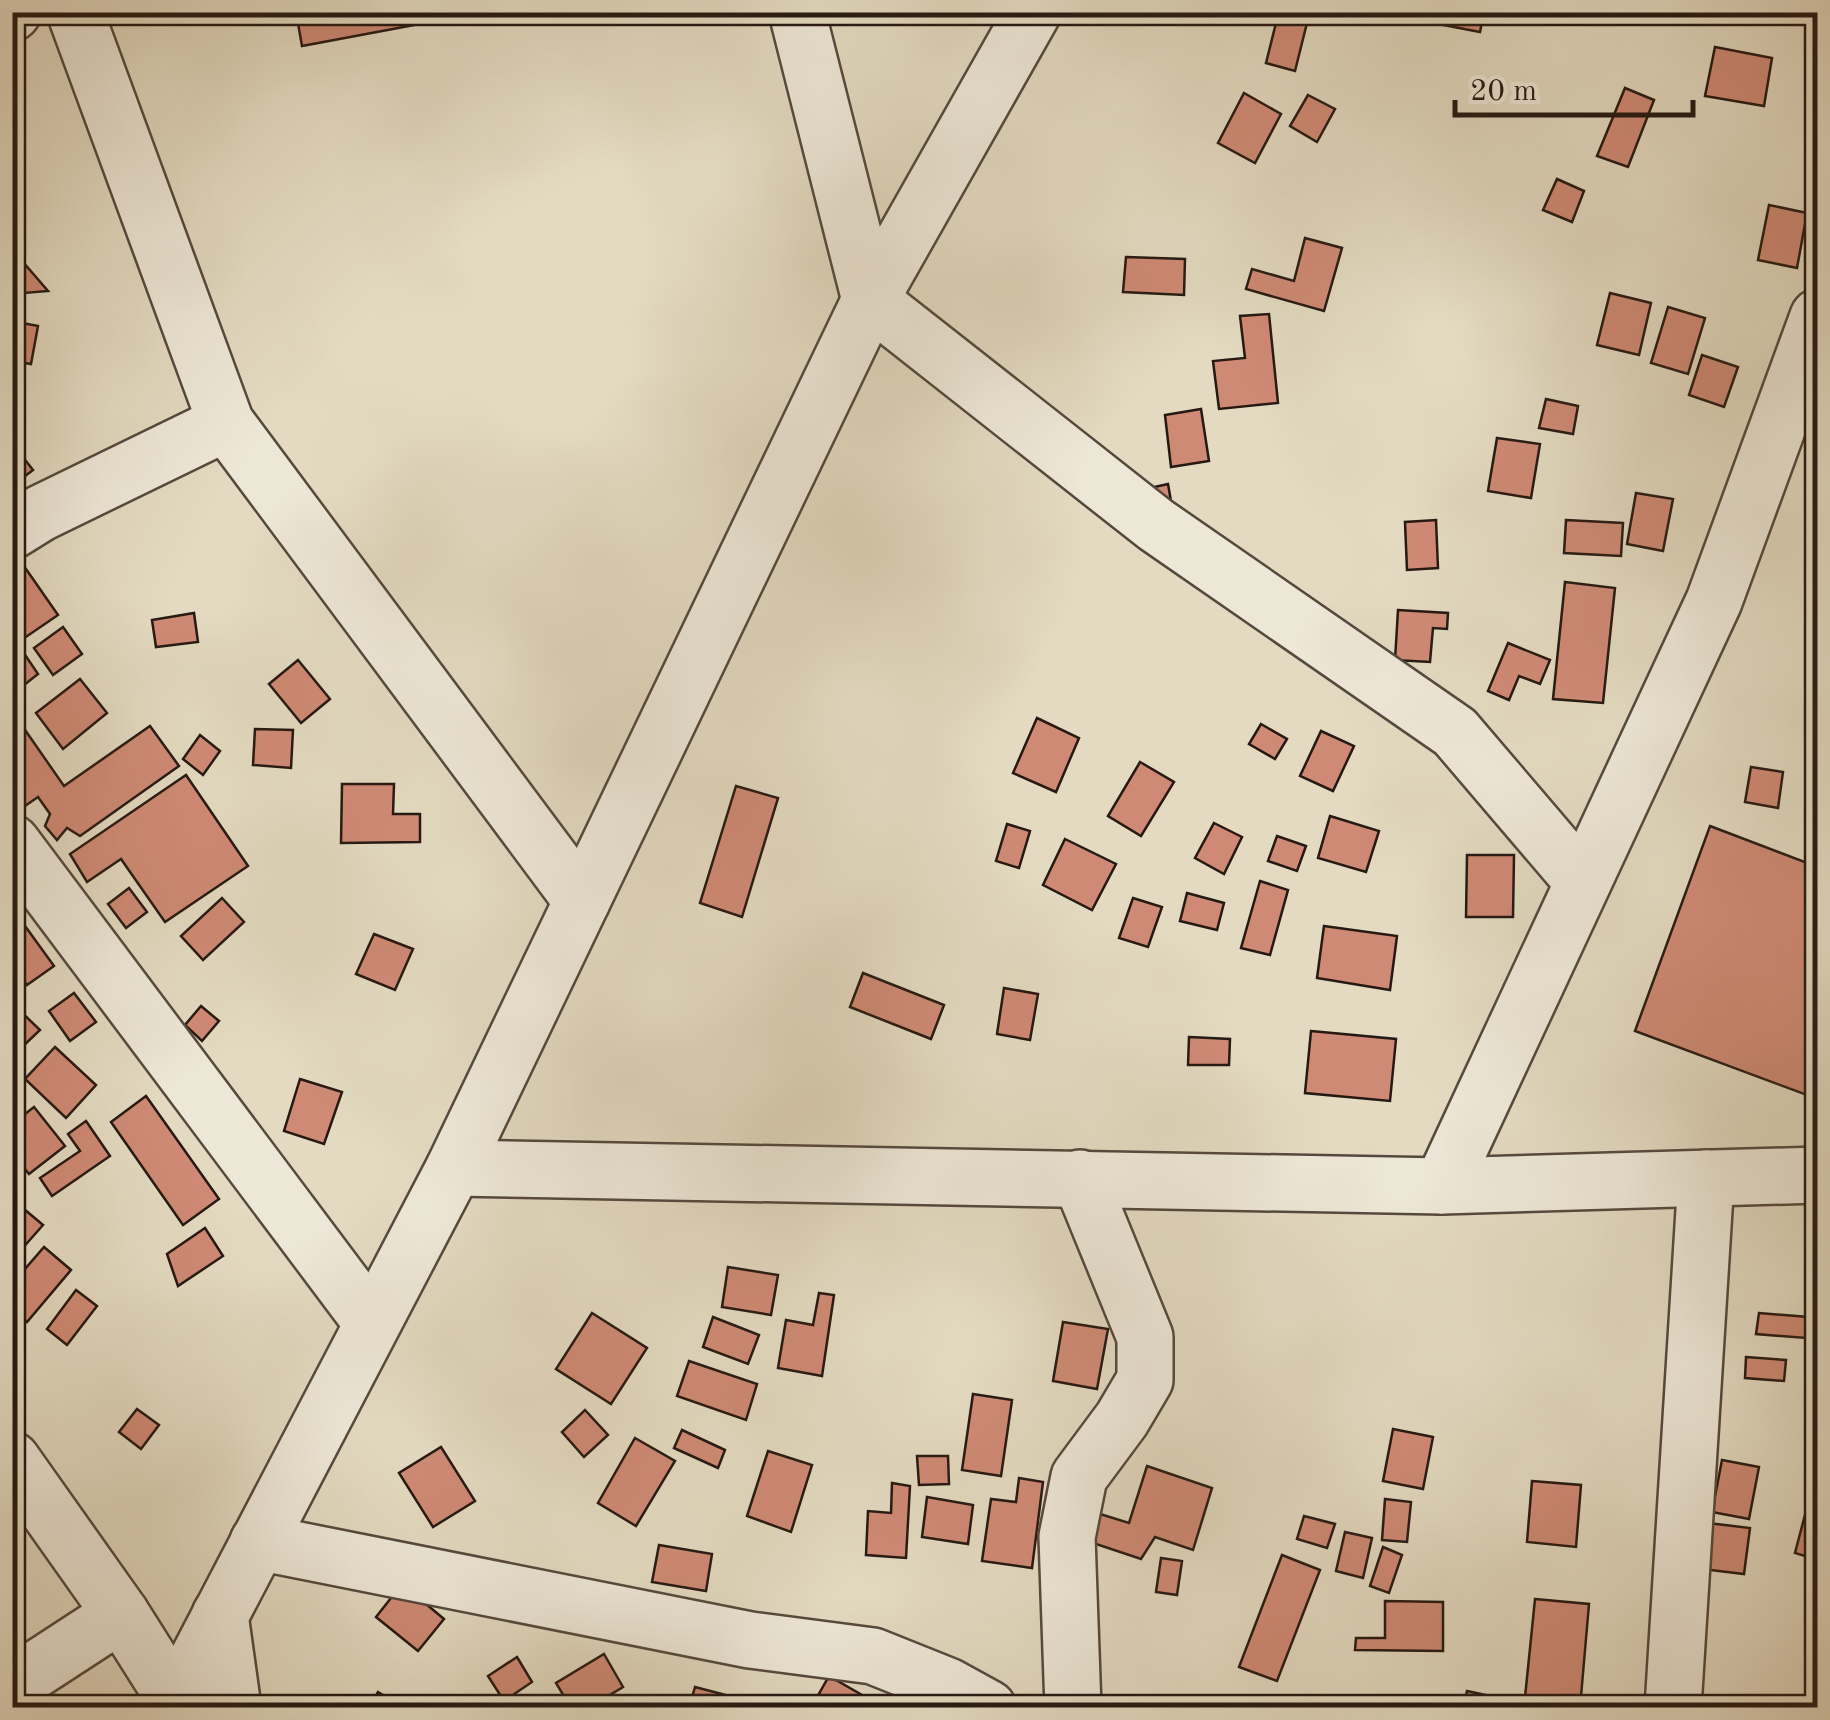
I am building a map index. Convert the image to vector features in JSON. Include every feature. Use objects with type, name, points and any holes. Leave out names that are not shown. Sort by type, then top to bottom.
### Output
[{"type":"street","points":[[75,12],[226,423],[582,900]]},
{"type":"street","points":[[797,12],[870,300],[1156,525],[1455,732],[1583,882]]},
{"type":"street","points":[[174,1704],[454,1168],[870,300],[1033,12]]},
{"type":"street","points":[[1442,1186],[1714,600],[1818,317]]},
{"type":"street","points":[[12,531],[41,513],[226,423]]},
{"type":"street","points":[[12,843],[372,1323]]},
{"type":"street","points":[[454,1168],[1442,1186],[1818,1175]]},
{"type":"street","points":[[1073,1708],[1067,1537],[1079,1477],[1145,1380],[1146,1337],[1080,1178]]},
{"type":"street","points":[[1673,1708],[1706,1178]]},
{"type":"street","points":[[12,1460],[121,1614],[174,1704]]},
{"type":"street","points":[[258,1542],[750,1640],[873,1656],[948,1686],[988,1708]]},
{"type":"street","points":[[12,1685],[121,1614]]},
{"type":"street","points":[[220,1615],[233,1708]]},
{"type":"building","points":[[296,12],[423,12],[425,23],[302,46]]},
{"type":"building","points":[[1435,12],[1484,12],[1480,32],[1433,23]]},
{"type":"building","points":[[1278,15],[1307,23],[1295,71],[1266,63]]},
{"type":"building","points":[[1715,47],[1772,58],[1764,106],[1705,96]]},
{"type":"building","points":[[1625,88],[1654,100],[1628,167],[1597,156]]},
{"type":"building","points":[[1244,93],[1281,114],[1255,163],[1218,143]]},
{"type":"building","points":[[1308,95],[1335,109],[1317,142],[1290,126]]},
{"type":"building","points":[[1557,179],[1584,191],[1572,222],[1543,210]]},
{"type":"building","points":[[1769,205],[1807,213],[1797,268],[1758,260]]},
{"type":"building","points":[[1305,238],[1342,248],[1324,311],[1246,289],[1252,269],[1294,281]]},
{"type":"building","points":[[12,254],[16,254],[48,291],[12,294]]},
{"type":"building","points":[[1126,257],[1185,259],[1184,295],[1123,292]]},
{"type":"building","points":[[1610,293],[1651,303],[1639,355],[1597,345]]},
{"type":"building","points":[[1668,307],[1705,318],[1688,374],[1651,363]]},
{"type":"building","points":[[1269,314],[1278,403],[1219,409],[1213,361],[1245,358],[1240,316]]},
{"type":"building","points":[[12,321],[38,326],[31,364],[12,361]]},
{"type":"building","points":[[1702,355],[1738,367],[1724,407],[1689,395]]},
{"type":"building","points":[[1546,399],[1578,406],[1573,434],[1539,428]]},
{"type":"building","points":[[1201,409],[1209,461],[1171,467],[1165,415]]},
{"type":"building","points":[[1497,438],[1540,444],[1531,498],[1488,491]]},
{"type":"building","points":[[12,443],[33,470],[12,486]]},
{"type":"building","points":[[1168,484],[1172,507],[1150,488]]},
{"type":"building","points":[[1636,493],[1673,499],[1663,551],[1627,544]]},
{"type":"building","points":[[1436,520],[1438,568],[1407,570],[1405,522]]},
{"type":"building","points":[[1566,520],[1623,523],[1621,556],[1564,553]]},
{"type":"building","points":[[26,569],[58,615],[17,643],[38,674],[19,689],[12,680],[12,579]]},
{"type":"building","points":[[1565,582],[1615,588],[1603,703],[1553,699]]},
{"type":"building","points":[[1398,610],[1448,613],[1447,629],[1433,628],[1430,662],[1395,660]]},
{"type":"building","points":[[194,613],[198,642],[156,647],[152,620]]},
{"type":"building","points":[[63,627],[82,654],[53,675],[34,648]]},
{"type":"building","points":[[1508,643],[1550,660],[1540,684],[1519,676],[1509,700],[1488,691]]},
{"type":"building","points":[[298,660],[330,699],[301,723],[269,684]]},
{"type":"building","points":[[80,679],[107,713],[63,749],[36,713]]},
{"type":"building","points":[[1037,718],[1079,738],[1056,792],[1013,773]]},
{"type":"building","points":[[1261,724],[1287,739],[1275,759],[1249,744]]},
{"type":"building","points":[[150,726],[179,766],[80,836],[67,828],[57,840],[45,826],[50,814],[38,797],[25,806],[12,788],[12,734],[23,727],[64,786]]},
{"type":"building","points":[[255,729],[293,730],[291,768],[253,765]]},
{"type":"building","points":[[1321,731],[1354,746],[1333,791],[1300,776]]},
{"type":"building","points":[[200,735],[220,751],[203,775],[183,759]]},
{"type":"building","points":[[1140,762],[1174,782],[1141,836],[1108,816]]},
{"type":"building","points":[[1751,767],[1783,772],[1778,808],[1745,802]]},
{"type":"building","points":[[186,775],[248,866],[165,922],[121,859],[87,882],[70,854]]},
{"type":"building","points":[[342,784],[394,784],[393,814],[420,814],[420,842],[341,843]]},
{"type":"building","points":[[736,786],[778,798],[742,917],[700,903]]},
{"type":"building","points":[[1330,816],[1379,831],[1366,872],[1318,858]]},
{"type":"building","points":[[1214,823],[1242,837],[1224,874],[1195,858]]},
{"type":"building","points":[[1007,824],[1030,831],[1019,868],[996,861]]},
{"type":"building","points":[[1710,826],[1818,867],[1815,1098],[1635,1031]]},
{"type":"building","points":[[1277,836],[1306,846],[1297,871],[1268,861]]},
{"type":"building","points":[[1065,839],[1116,864],[1092,910],[1043,885]]},
{"type":"building","points":[[1467,855],[1514,855],[1513,917],[1466,917]]},
{"type":"building","points":[[1260,881],[1288,890],[1270,955],[1241,948]]},
{"type":"building","points":[[129,888],[147,912],[126,928],[108,904]]},
{"type":"building","points":[[1187,893],[1224,903],[1217,930],[1180,921]]},
{"type":"building","points":[[222,898],[244,922],[203,960],[181,936]]},
{"type":"building","points":[[1133,898],[1162,907],[1148,947],[1119,938]]},
{"type":"building","points":[[12,908],[54,966],[27,985],[12,964]]},
{"type":"building","points":[[1324,926],[1397,936],[1390,990],[1317,978]]},
{"type":"building","points":[[374,934],[413,949],[395,990],[356,974]]},
{"type":"building","points":[[863,973],[944,1005],[931,1039],[850,1007]]},
{"type":"building","points":[[1004,988],[1038,994],[1030,1040],[997,1034]]},
{"type":"building","points":[[74,993],[96,1022],[70,1041],[49,1011]]},
{"type":"building","points":[[14,1005],[40,1030],[20,1049],[12,1042]]},
{"type":"building","points":[[201,1006],[219,1021],[202,1041],[185,1025]]},
{"type":"building","points":[[1311,1031],[1396,1039],[1390,1101],[1305,1093]]},
{"type":"building","points":[[1189,1037],[1230,1039],[1229,1065],[1188,1065]]},
{"type":"building","points":[[55,1047],[96,1085],[66,1118],[25,1079]]},
{"type":"building","points":[[12,1060],[23,1074],[12,1082]]},
{"type":"building","points":[[300,1079],[342,1092],[324,1144],[284,1131]]},
{"type":"building","points":[[146,1096],[219,1199],[183,1225],[111,1122]]},
{"type":"building","points":[[34,1107],[65,1146],[29,1174],[12,1153],[12,1124]]},
{"type":"building","points":[[86,1121],[110,1156],[52,1196],[40,1178],[80,1151],[68,1134]]},
{"type":"building","points":[[12,1199],[43,1225],[13,1259],[12,1259]]},
{"type":"building","points":[[205,1228],[223,1256],[178,1286],[167,1254]]},
{"type":"building","points":[[44,1247],[71,1270],[27,1322],[12,1311],[12,1284]]},
{"type":"building","points":[[728,1267],[778,1275],[771,1315],[722,1307]]},
{"type":"building","points":[[76,1290],[97,1306],[67,1345],[47,1329]]},
{"type":"building","points":[[819,1293],[834,1295],[822,1376],[778,1368],[786,1320],[813,1325]]},
{"type":"building","points":[[592,1313],[647,1348],[611,1404],[556,1369]]},
{"type":"building","points":[[1759,1313],[1808,1317],[1806,1338],[1756,1334]]},
{"type":"building","points":[[713,1317],[759,1335],[748,1364],[703,1347]]},
{"type":"building","points":[[1063,1322],[1108,1329],[1097,1389],[1053,1381]]},
{"type":"building","points":[[1746,1357],[1786,1360],[1784,1381],[1745,1378]]},
{"type":"building","points":[[689,1361],[757,1384],[746,1420],[677,1396]]},
{"type":"building","points":[[973,1394],[1012,1400],[1001,1476],[962,1470]]},
{"type":"building","points":[[137,1409],[159,1425],[141,1449],[119,1432]]},
{"type":"building","points":[[585,1410],[608,1435],[584,1457],[562,1432]]},
{"type":"building","points":[[1393,1429],[1433,1437],[1423,1489],[1383,1481]]},
{"type":"building","points":[[682,1430],[725,1450],[718,1468],[674,1448]]},
{"type":"building","points":[[635,1438],[675,1461],[636,1526],[598,1503]]},
{"type":"building","points":[[441,1447],[475,1501],[433,1527],[399,1473]]},
{"type":"building","points":[[768,1451],[812,1465],[791,1532],[747,1516]]},
{"type":"building","points":[[917,1456],[948,1456],[949,1484],[919,1485]]},
{"type":"building","points":[[1722,1460],[1759,1467],[1749,1519],[1712,1512]]},
{"type":"building","points":[[1147,1466],[1212,1488],[1193,1550],[1155,1537],[1141,1559],[1087,1541],[1097,1513],[1129,1523]]},
{"type":"building","points":[[1019,1478],[1043,1482],[1032,1568],[982,1561],[991,1499],[1016,1502]]},
{"type":"building","points":[[1532,1481],[1581,1485],[1576,1547],[1527,1542]]},
{"type":"building","points":[[892,1483],[910,1486],[906,1558],[866,1555],[868,1511],[891,1513]]},
{"type":"building","points":[[1812,1488],[1818,1490],[1818,1560],[1795,1553]]},
{"type":"building","points":[[927,1497],[973,1505],[968,1544],[922,1537]]},
{"type":"building","points":[[1385,1499],[1411,1502],[1407,1542],[1382,1540]]},
{"type":"building","points":[[1304,1516],[1335,1524],[1327,1548],[1297,1539]]},
{"type":"building","points":[[1708,1523],[1750,1528],[1744,1574],[1702,1569]]},
{"type":"building","points":[[1345,1532],[1372,1538],[1363,1578],[1336,1571]]},
{"type":"building","points":[[659,1545],[712,1554],[706,1591],[652,1582]]},
{"type":"building","points":[[1383,1547],[1402,1555],[1389,1593],[1370,1586]]},
{"type":"building","points":[[1282,1555],[1320,1570],[1277,1681],[1239,1667]]},
{"type":"building","points":[[1161,1558],[1182,1561],[1177,1595],[1156,1592]]},
{"type":"building","points":[[402,1584],[444,1619],[418,1651],[376,1617]]},
{"type":"building","points":[[1535,1599],[1589,1604],[1580,1708],[1524,1707]]},
{"type":"building","points":[[1385,1601],[1443,1602],[1443,1651],[1355,1650],[1356,1638],[1385,1638]]},
{"type":"building","points":[[604,1654],[623,1687],[588,1708],[571,1708],[556,1683]]},
{"type":"building","points":[[517,1657],[532,1682],[504,1701],[488,1676]]},
{"type":"building","points":[[829,1676],[869,1699],[864,1708],[811,1708]]},
{"type":"building","points":[[695,1687],[737,1698],[735,1708],[689,1708]]},
{"type":"building","points":[[1467,1691],[1509,1700],[1508,1708],[1463,1708]]},
{"type":"building","points":[[378,1692],[405,1708],[369,1708]]}]
